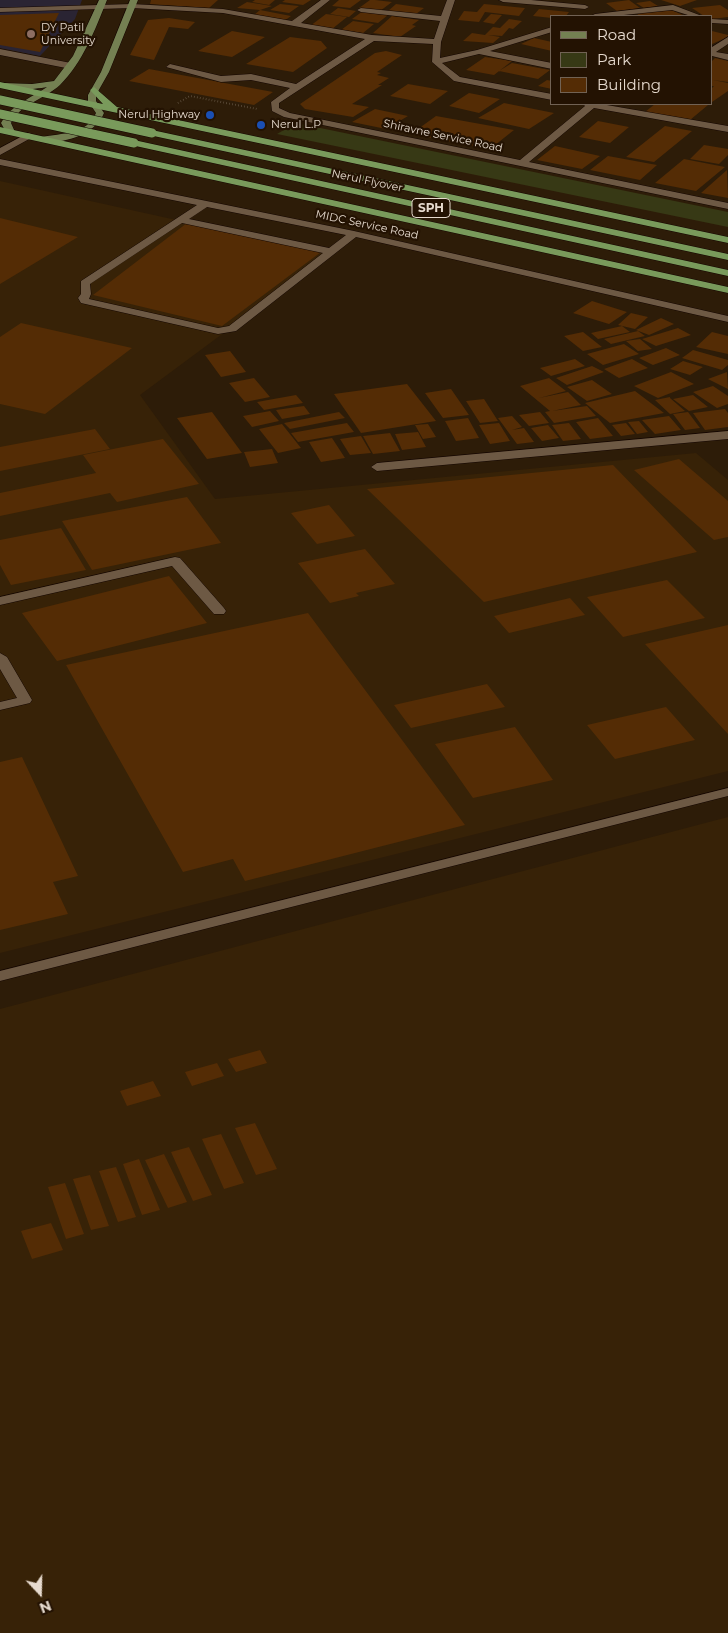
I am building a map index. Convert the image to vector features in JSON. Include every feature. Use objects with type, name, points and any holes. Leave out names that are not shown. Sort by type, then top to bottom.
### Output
[{"type":"highway","points":[[2,86],[728,240]]},
{"type":"highway","points":[[94,90],[101,99],[121,111]]},
{"type":"highway","name":"Nerul Flyover","points":[[0,100],[728,257]]},
{"type":"highway","name":"Nerul Flyover","points":[[0,114],[728,273]]},
{"type":"highway","points":[[5,131],[728,290]]},
{"type":"main road","points":[[5,131],[7,119],[57,83],[71,66],[101,3]]},
{"type":"main road","points":[[45,140],[71,134],[91,126],[99,117],[100,113],[92,101],[94,90],[104,72],[133,3]]},
{"type":"main road","points":[[2,86],[32,87],[57,83]]},
{"type":"main road","points":[[22,107],[60,98]]},
{"type":"street","points":[[292,25],[326,0]]},
{"type":"street","points":[[436,62],[437,42],[451,0]]},
{"type":"street","points":[[503,0],[584,7],[596,15]]},
{"type":"street","points":[[584,7],[592,0]]},
{"type":"street","points":[[1,9],[101,3],[227,8],[292,25],[372,38],[437,42]]},
{"type":"street","points":[[606,15],[673,7],[695,15]]},
{"type":"street","points":[[360,10],[444,19]]},
{"type":"street","points":[[713,22],[728,22]]},
{"type":"street","points":[[713,22],[728,28]]},
{"type":"street","points":[[436,62],[479,52],[550,30]]},
{"type":"street","points":[[287,115],[275,109],[275,102],[372,38]]},
{"type":"street","points":[[713,51],[728,40]]},
{"type":"street","points":[[0,52],[71,66]]},
{"type":"street","points":[[479,52],[550,66]]},
{"type":"street","points":[[713,52],[728,57]]},
{"type":"street","points":[[436,62],[449,74],[457,78],[550,97]]},
{"type":"street","points":[[170,67],[221,79],[251,77],[298,87]]},
{"type":"street","points":[[522,163],[588,105]]},
{"type":"street","points":[[595,105],[728,129]]},
{"type":"street","points":[[634,112],[643,105]]},
{"type":"street","name":"Shiravne Service Road","points":[[287,115],[728,206]]},
{"type":"street","points":[[0,152],[28,136]]},
{"type":"street","name":"MIDC Service Road","points":[[0,162],[354,234],[728,319]]},
{"type":"street","points":[[206,203],[85,283],[86,294],[83,298],[85,301],[218,331],[232,329],[354,234]]},
{"type":"street","points":[[182,220],[333,252]]},
{"type":"street","points":[[377,467],[728,434]]},
{"type":"street","points":[[0,601],[175,561],[219,611]]},
{"type":"street","points":[[0,657],[25,700],[0,706]]},
{"type":"street","points":[[0,976],[728,792]]},
{"type":"path","points":[[153,118],[190,96],[287,115]]},
{"type":"shaded area","name":"DY Patil University","points":[[0,0],[82,0],[75,19],[40,56],[0,48]]},
{"type":"shaded area","points":[[0,181],[330,254],[140,395],[215,499],[696,453],[728,480],[728,771],[0,953]]},
{"type":"shaded area","points":[[728,817],[728,1633],[0,1633],[0,1009]]},
{"type":"green space","points":[[296,123],[728,212],[728,227],[277,134]]},
{"type":"building","points":[[151,0],[218,0],[209,8],[150,4]]},
{"type":"building","points":[[255,0],[275,0],[269,5],[252,2]]},
{"type":"building","points":[[285,0],[311,0],[303,5],[282,2]]},
{"type":"building","points":[[339,0],[361,0],[350,8],[332,6]]},
{"type":"building","points":[[370,0],[392,2],[380,11],[359,8]]},
{"type":"building","points":[[629,0],[640,8],[617,11],[606,3]]},
{"type":"building","points":[[661,0],[697,0],[680,6]]},
{"type":"building","points":[[650,1],[658,6],[644,8],[636,3]]},
{"type":"building","points":[[247,2],[272,6],[260,10],[237,8]]},
{"type":"building","points":[[280,4],[299,6],[289,13],[270,10]]},
{"type":"building","points":[[396,4],[424,8],[416,14],[388,11]]},
{"type":"building","points":[[484,4],[525,8],[519,16],[485,12],[479,22],[458,20],[464,11],[477,12]]},
{"type":"building","points":[[720,5],[728,10],[728,17],[713,19],[713,15],[702,15],[692,8]]},
{"type":"building","points":[[338,8],[356,11],[349,17],[330,14]]},
{"type":"building","points":[[539,9],[569,12],[567,15],[550,15],[550,18],[533,16]]},
{"type":"building","points":[[260,10],[291,16],[284,21],[254,15]]},
{"type":"building","points":[[671,10],[683,15],[639,15],[636,13]]},
{"type":"building","points":[[363,11],[388,15],[378,23],[352,19]]},
{"type":"building","points":[[59,13],[40,52],[0,45],[0,15]]},
{"type":"building","points":[[326,14],[347,17],[332,29],[310,26]]},
{"type":"building","points":[[491,14],[502,15],[494,24],[483,22]]},
{"type":"building","points":[[392,16],[419,20],[412,25],[416,26],[400,37],[373,33]]},
{"type":"building","points":[[169,18],[195,22],[188,29],[169,27],[154,60],[130,55],[148,20]]},
{"type":"building","points":[[509,19],[522,21],[513,29],[509,28],[502,36],[488,35],[500,37],[493,43],[463,41],[472,33],[485,35],[493,27],[500,28]]},
{"type":"building","points":[[353,21],[374,24],[363,33],[341,30]]},
{"type":"building","points":[[232,31],[265,37],[232,57],[198,51]]},
{"type":"building","points":[[713,31],[728,35],[728,37],[713,44]]},
{"type":"building","points":[[290,37],[321,41],[327,48],[293,72],[246,64]]},
{"type":"building","points":[[534,38],[550,42],[550,51],[521,44]]},
{"type":"building","points":[[386,51],[402,55],[377,72],[381,73],[377,75],[389,78],[378,85],[382,85],[352,104],[369,107],[353,117],[305,109],[300,104],[375,53]]},
{"type":"building","points":[[485,57],[512,61],[494,75],[466,70]]},
{"type":"building","points":[[715,58],[728,61],[728,82],[713,80],[713,60]]},
{"type":"building","points":[[512,63],[550,70],[538,79],[499,71]]},
{"type":"building","points":[[149,69],[273,92],[254,105],[129,81]]},
{"type":"building","points":[[547,80],[550,81],[550,89],[538,86]]},
{"type":"building","points":[[713,80],[728,83],[728,91],[713,101],[713,87]]},
{"type":"building","points":[[408,84],[448,91],[430,104],[390,96]]},
{"type":"building","points":[[469,93],[500,99],[479,113],[449,106]]},
{"type":"building","points":[[504,103],[554,113],[529,129],[478,118]]},
{"type":"building","points":[[654,105],[708,105],[690,120],[645,112]]},
{"type":"building","points":[[375,109],[408,116],[386,129],[352,122]]},
{"type":"building","points":[[436,116],[514,130],[490,149],[411,134]]},
{"type":"building","points":[[598,121],[629,127],[610,143],[579,137]]},
{"type":"building","points":[[665,126],[692,131],[654,162],[626,157]]},
{"type":"building","points":[[704,145],[728,149],[728,155],[719,164],[690,159]]},
{"type":"building","points":[[555,146],[600,156],[582,169],[537,160]]},
{"type":"building","points":[[608,156],[657,165],[640,180],[590,170]]},
{"type":"building","points":[[684,159],[725,167],[696,191],[655,183]]},
{"type":"building","points":[[727,170],[728,198],[701,193]]},
{"type":"building","points":[[0,218],[78,237],[0,284]]},
{"type":"building","points":[[187,223],[321,252],[222,326],[93,295]]},
{"type":"building","points":[[592,301],[627,312],[609,324],[573,313]]},
{"type":"building","points":[[631,313],[648,317],[635,329],[618,325]]},
{"type":"building","points":[[661,318],[674,324],[649,335],[636,330]]},
{"type":"building","points":[[21,323],[132,348],[45,414],[0,404],[0,337]]},
{"type":"building","points":[[622,326],[630,332],[598,339],[591,333]]},
{"type":"building","points":[[678,328],[691,335],[656,346],[642,339]]},
{"type":"building","points":[[638,331],[645,336],[611,344],[604,339]]},
{"type":"building","points":[[583,332],[602,347],[583,351],[564,336]]},
{"type":"building","points":[[712,332],[728,336],[728,354],[696,347]]},
{"type":"building","points":[[640,339],[652,349],[638,351],[626,341]]},
{"type":"building","points":[[624,344],[639,354],[603,365],[587,354]]},
{"type":"building","points":[[666,348],[680,355],[653,365],[639,358]]},
{"type":"building","points":[[693,350],[728,360],[728,365],[722,370],[682,358]]},
{"type":"building","points":[[230,351],[246,372],[221,377],[205,355]]},
{"type":"building","points":[[575,359],[585,366],[551,376],[540,368]]},
{"type":"building","points":[[632,359],[648,368],[619,378],[604,369]]},
{"type":"building","points":[[683,361],[703,367],[690,375],[670,369]]},
{"type":"building","points":[[592,366],[604,372],[567,385],[556,378]]},
{"type":"building","points":[[671,372],[694,384],[658,398],[634,386]]},
{"type":"building","points":[[727,372],[728,389],[708,379]]},
{"type":"building","points":[[254,378],[270,397],[245,402],[229,383]]},
{"type":"building","points":[[549,378],[566,391],[539,398],[568,392],[581,405],[552,411],[587,406],[596,416],[554,423],[545,412],[550,411],[520,386]]},
{"type":"building","points":[[592,380],[612,394],[587,401],[567,387]]},
{"type":"building","points":[[407,384],[436,421],[361,433],[334,394]]},
{"type":"building","points":[[713,386],[728,396],[728,404],[717,408],[693,392]]},
{"type":"building","points":[[451,389],[469,415],[443,418],[425,393]]},
{"type":"building","points":[[635,391],[664,413],[610,423],[585,403]]},
{"type":"building","points":[[296,395],[303,403],[264,410],[257,402]]},
{"type":"building","points":[[693,395],[708,407],[689,411],[673,399]]},
{"type":"building","points":[[670,397],[685,411],[670,414],[655,400]]},
{"type":"building","points":[[484,399],[498,421],[480,423],[466,401]]},
{"type":"building","points":[[304,406],[310,414],[282,419],[276,410]]},
{"type":"building","points":[[725,409],[728,413],[728,427],[705,430],[693,413]]},
{"type":"building","points":[[270,411],[279,421],[252,427],[243,416]]},
{"type":"building","points":[[212,412],[242,453],[207,459],[177,418]]},
{"type":"building","points":[[339,412],[345,418],[290,429],[284,423]]},
{"type":"building","points":[[540,412],[549,423],[529,426],[519,415]]},
{"type":"building","points":[[688,412],[700,428],[685,430],[673,414]]},
{"type":"building","points":[[512,416],[522,427],[512,430],[524,428],[534,442],[517,444],[498,418]]},
{"type":"building","points":[[669,416],[681,430],[655,434],[642,420]]},
{"type":"building","points":[[468,418],[479,438],[456,441],[445,421]]},
{"type":"building","points":[[598,418],[613,436],[590,439],[576,422]]},
{"type":"building","points":[[639,421],[648,432],[637,434],[628,422]]},
{"type":"building","points":[[347,423],[354,432],[298,442],[291,433]]},
{"type":"building","points":[[499,423],[510,441],[490,444],[479,425]]},
{"type":"building","points":[[569,423],[581,439],[563,441],[552,425]]},
{"type":"building","points":[[626,423],[635,434],[621,436],[612,425]]},
{"type":"building","points":[[282,424],[301,448],[278,453],[259,429]]},
{"type":"building","points":[[428,424],[436,437],[423,439],[415,425]]},
{"type":"building","points":[[548,425],[559,438],[542,441],[531,428]]},
{"type":"building","points":[[95,429],[110,449],[0,471],[0,447]]},
{"type":"building","points":[[418,432],[426,447],[402,450],[395,434]]},
{"type":"building","points":[[390,433],[400,451],[373,454],[363,436]]},
{"type":"building","points":[[361,436],[371,453],[350,455],[340,439]]},
{"type":"building","points":[[332,438],[345,458],[321,462],[309,442]]},
{"type":"building","points":[[163,439],[199,484],[117,502],[110,493],[0,516],[0,493],[96,473],[83,455]]},
{"type":"building","points":[[272,449],[278,463],[250,467],[244,452]]},
{"type":"building","points":[[679,459],[728,501],[728,537],[714,540],[634,470]]},
{"type":"building","points":[[613,465],[697,552],[484,602],[367,489]]},
{"type":"building","points":[[187,497],[221,543],[92,570],[62,521]]},
{"type":"building","points":[[329,505],[355,536],[317,544],[291,513]]},
{"type":"building","points":[[61,528],[86,570],[11,585],[0,565],[0,540]]},
{"type":"building","points":[[365,549],[395,584],[356,593],[359,596],[330,603],[298,563]]},
{"type":"building","points":[[169,576],[207,623],[57,661],[22,613]]},
{"type":"building","points":[[667,580],[705,618],[623,637],[587,597]]},
{"type":"building","points":[[570,598],[585,615],[509,633],[494,616]]},
{"type":"building","points":[[308,613],[465,825],[245,881],[233,859],[183,872],[66,665]]},
{"type":"building","points":[[728,625],[728,734],[645,644]]},
{"type":"building","points":[[487,684],[505,707],[411,728],[394,705]]},
{"type":"building","points":[[666,707],[695,740],[615,759],[587,725]]},
{"type":"building","points":[[515,727],[553,780],[473,798],[435,744]]},
{"type":"building","points":[[22,757],[78,876],[53,882],[68,914],[0,930],[0,762]]},
{"type":"building","points":[[260,1050],[267,1063],[236,1072],[228,1059]]},
{"type":"building","points":[[217,1063],[224,1076],[192,1086],[185,1072]]},
{"type":"building","points":[[153,1081],[161,1096],[127,1106],[120,1091]]},
{"type":"building","points":[[255,1123],[277,1169],[256,1175],[235,1128]]},
{"type":"building","points":[[221,1134],[244,1183],[224,1189],[202,1139]]},
{"type":"building","points":[[189,1147],[212,1195],[193,1201],[171,1152]]},
{"type":"building","points":[[164,1154],[187,1202],[168,1208],[145,1160]]},
{"type":"building","points":[[139,1159],[160,1210],[142,1215],[123,1164]]},
{"type":"building","points":[[116,1167],[136,1217],[118,1222],[99,1171]]},
{"type":"building","points":[[90,1175],[109,1226],[91,1230],[73,1179]]},
{"type":"building","points":[[65,1183],[84,1234],[66,1239],[48,1187]]},
{"type":"building","points":[[51,1223],[63,1250],[32,1259],[21,1231]]},
{"type":"place","name":"DY Patil University","points":[[31,34]]},
{"type":"place","name":"Nerul Highway","points":[[210,115]]},
{"type":"place","name":"Nerul L.P","points":[[261,125]]}]
